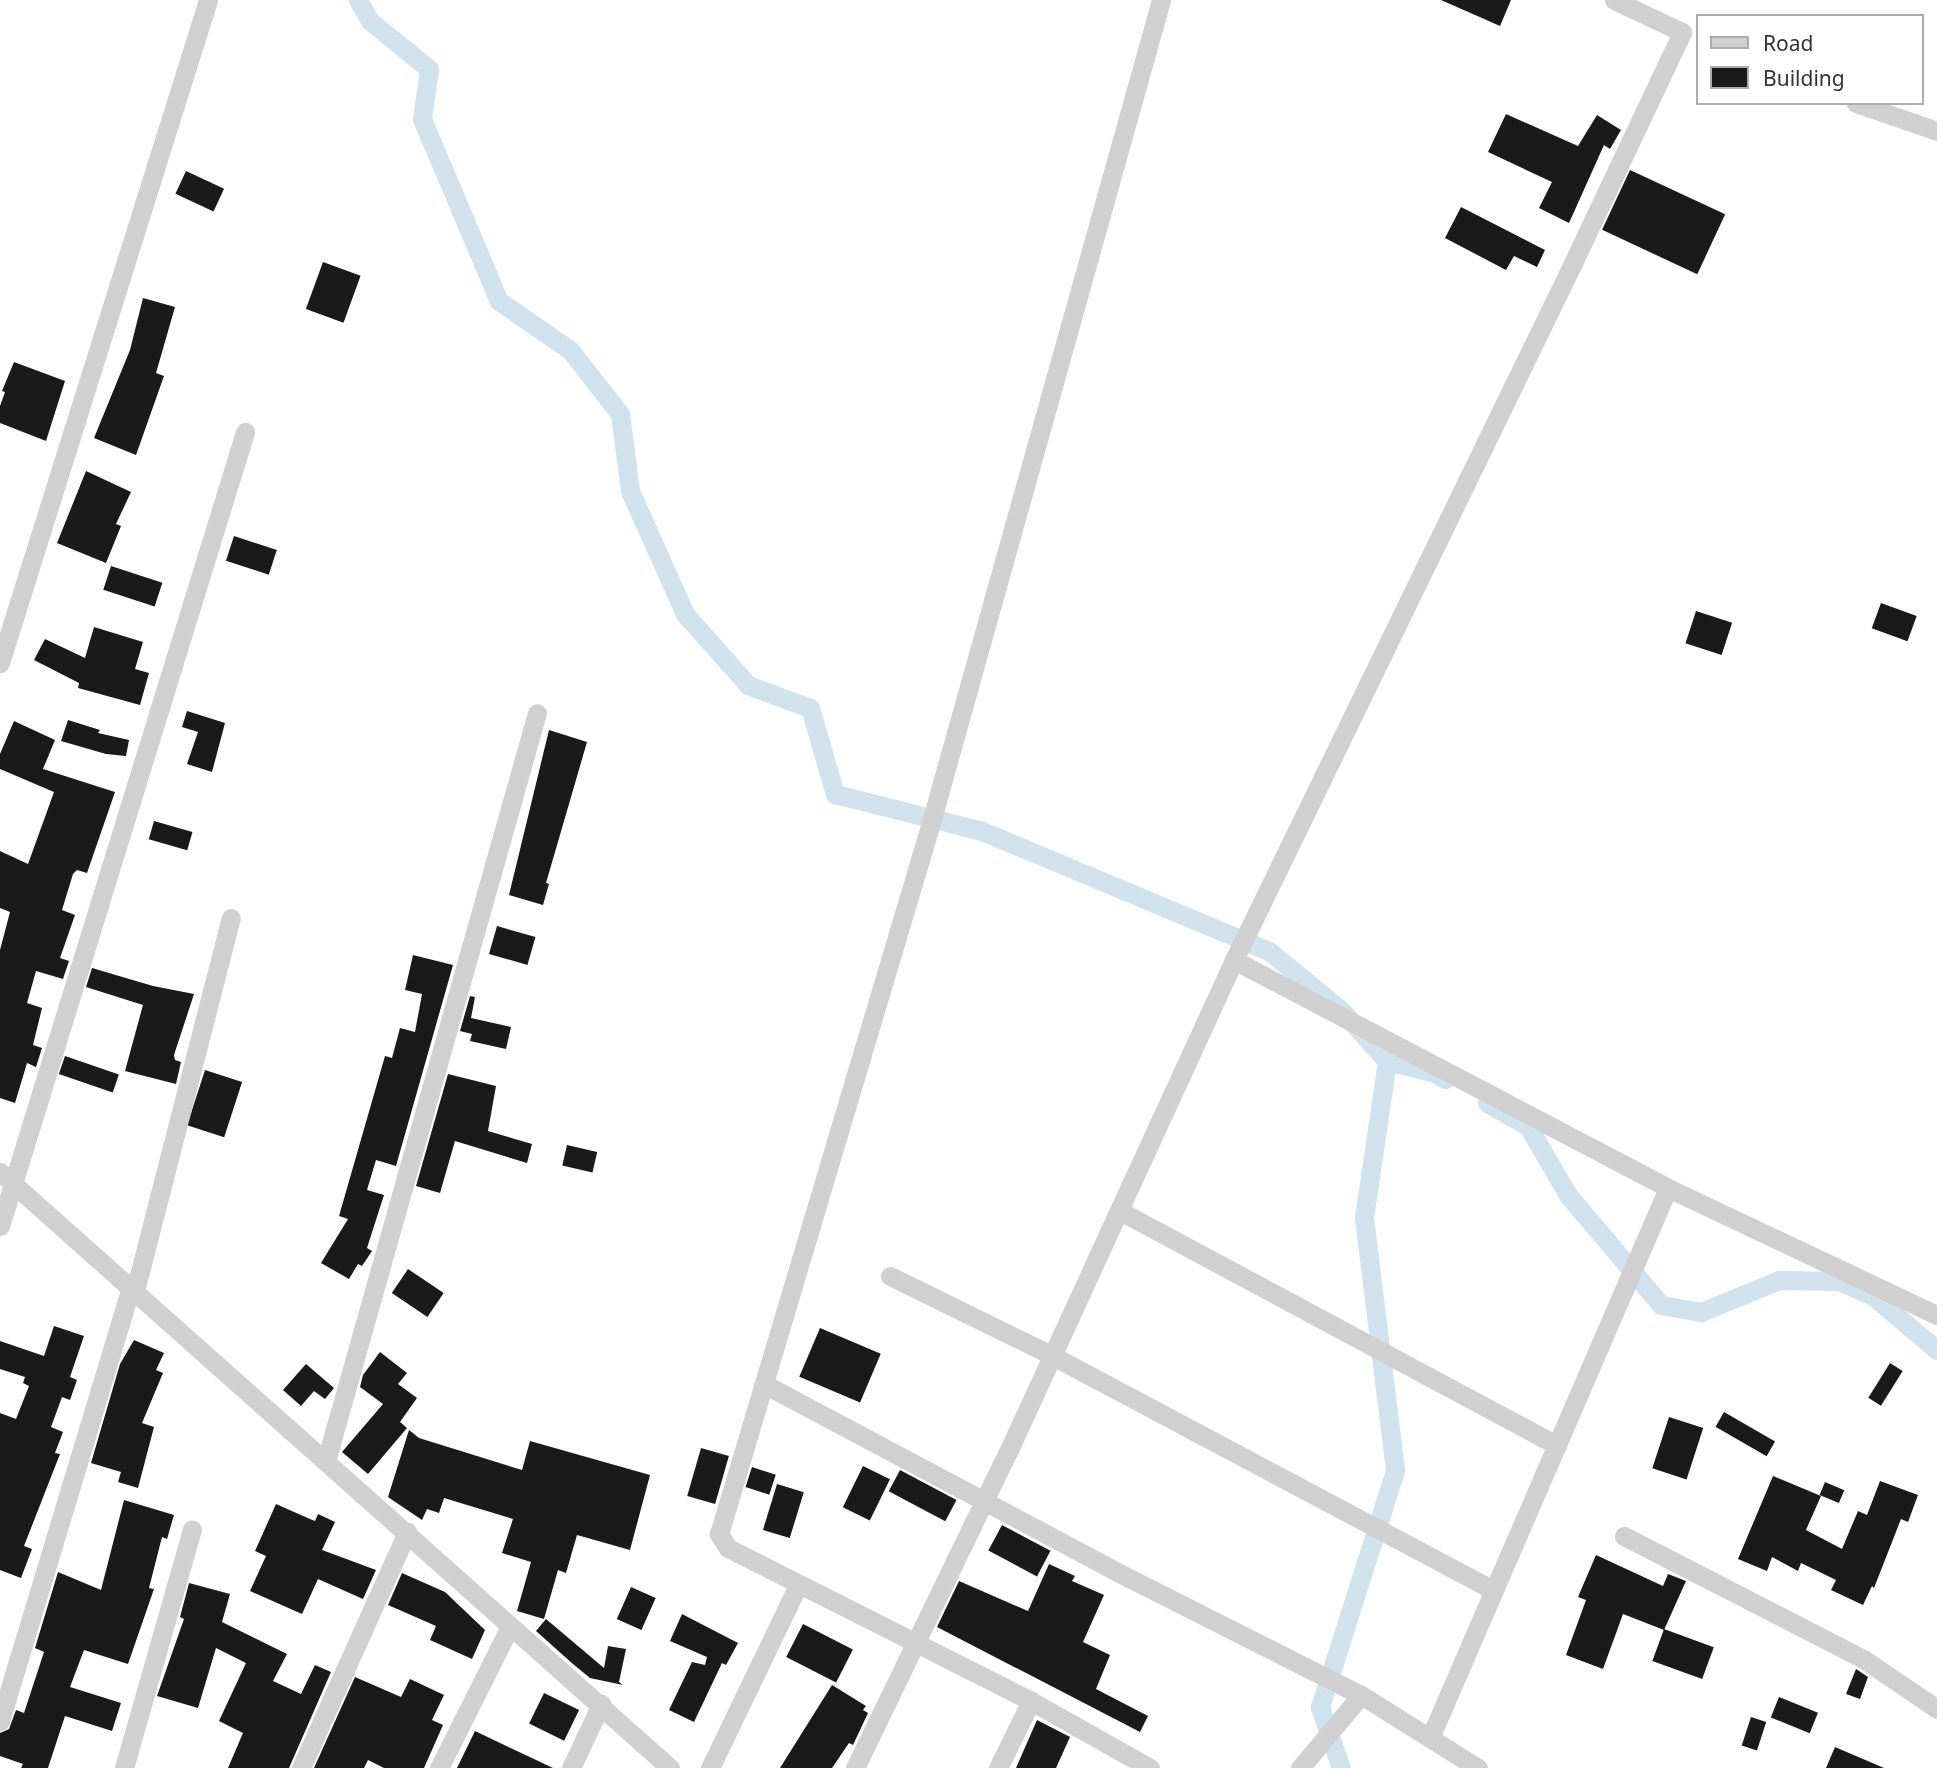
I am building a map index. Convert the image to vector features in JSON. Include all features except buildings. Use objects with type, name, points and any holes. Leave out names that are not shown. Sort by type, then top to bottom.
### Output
[{"type":"street","points":[[0,663],[208,0]]},
{"type":"street","points":[[1150,1768],[1031,1701],[728,1548],[719,1534],[928,833],[1161,0]]},
{"type":"street","points":[[855,1768],[985,1500],[1234,960],[1690,35],[1614,0]]},
{"type":"street","points":[[1862,105],[1937,131]]},
{"type":"street","points":[[0,1226],[7,1177],[245,432]]},
{"type":"street","points":[[327,1461],[537,713]]},
{"type":"street","points":[[0,1721],[133,1289],[231,918]]},
{"type":"street","points":[[1234,960],[1668,1188],[1937,1315]]},
{"type":"street","points":[[7,1177],[670,1768]]},
{"type":"street","points":[[1430,1738],[1668,1188]]},
{"type":"street","points":[[1120,1210],[1556,1445]]},
{"type":"street","points":[[890,1276],[1051,1355],[1493,1590]]},
{"type":"street","points":[[764,1384],[1130,1579],[1361,1695],[1478,1768]]},
{"type":"street","points":[[124,1768],[192,1529]]},
{"type":"street","points":[[301,1768],[407,1532]]},
{"type":"street","points":[[1624,1536],[1865,1660],[1937,1709]]},
{"type":"street","points":[[710,1768],[798,1585]]},
{"type":"street","points":[[439,1768],[510,1626]]},
{"type":"street","points":[[1300,1768],[1361,1695]]},
{"type":"street","points":[[998,1768],[1031,1701]]},
{"type":"street","points":[[571,1768],[601,1704]]},
{"type":"waterway","points":[[358,0],[370,21],[429,69],[422,119],[499,301],[570,350],[620,414],[630,491],[685,614],[748,685],[810,708],[835,794],[982,831],[1269,951],[1342,1011],[1387,1061],[1435,1073],[1445,1079]]},
{"type":"waterway","points":[[1341,1768],[1320,1707],[1395,1470],[1364,1217],[1387,1061]]},
{"type":"waterway","points":[[1487,1103],[1528,1126],[1568,1195],[1661,1305],[1701,1312],[1779,1280],[1839,1281],[1873,1296],[1937,1350]]}]
